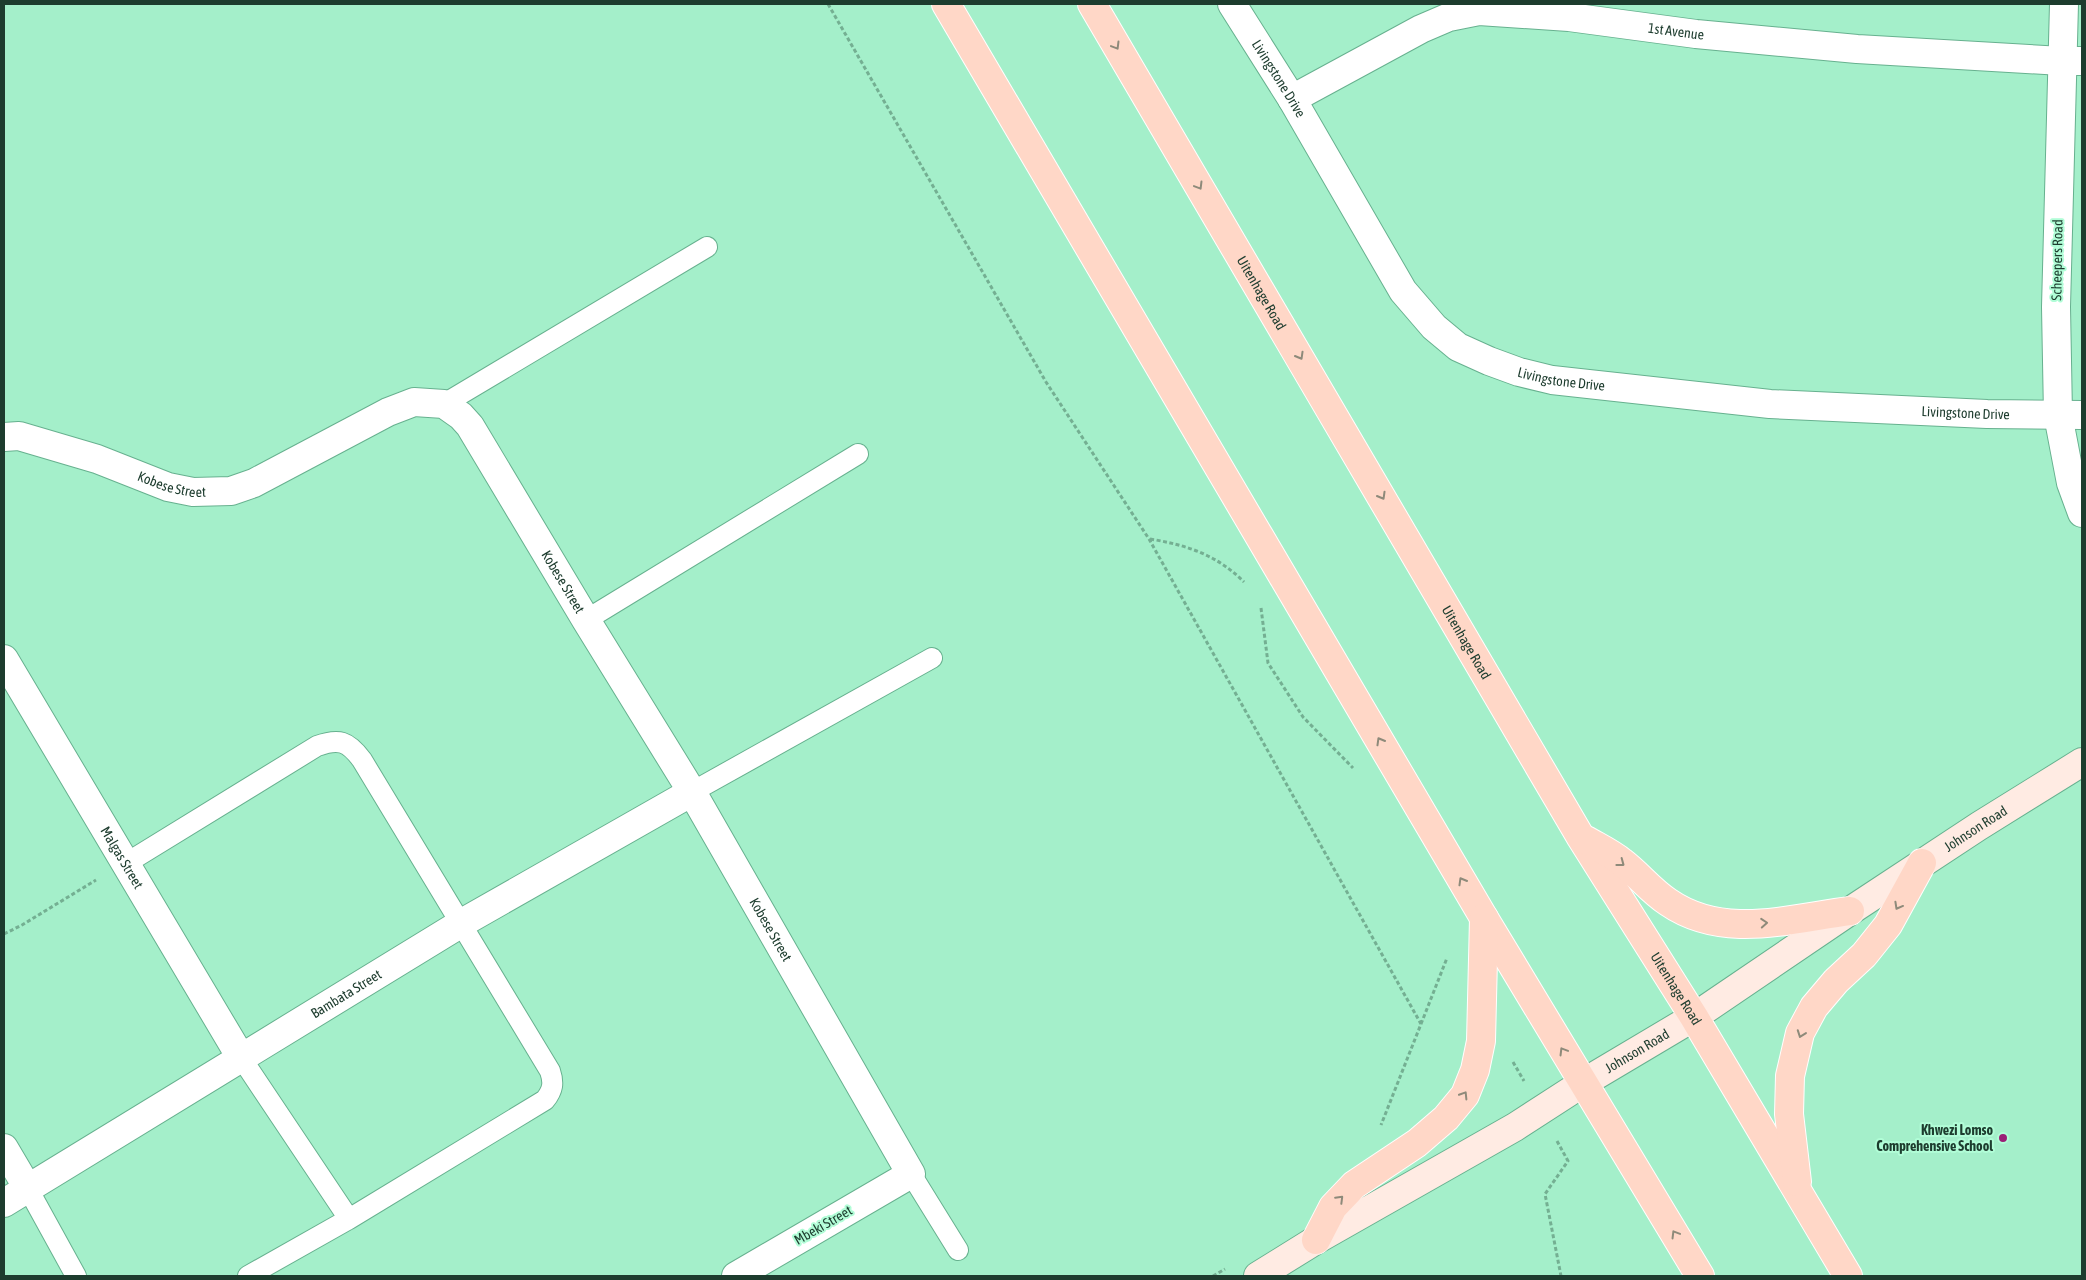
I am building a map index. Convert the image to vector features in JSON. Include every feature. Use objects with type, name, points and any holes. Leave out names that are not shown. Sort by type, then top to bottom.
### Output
[{"type":"main road","points":[[946,4],[1484,918],[1700,1276]]},
{"type":"main road","name":"Uitenhage Road","points":[[1092,4],[1580,836],[1694,1017],[1848,1276]]},
{"type":"main road","points":[[1580,836],[1621,861],[1667,902],[1696,918],[1731,925],[1771,923],[1850,911]]},
{"type":"main road","points":[[1798,1192],[1789,1114],[1790,1076],[1800,1033],[1814,1007],[1836,981],[1864,955],[1888,925],[1922,863]]},
{"type":"main road","points":[[1316,1240],[1332,1207],[1354,1185],[1417,1143],[1446,1118],[1465,1095],[1475,1070],[1481,1041],[1484,918]]},
{"type":"street","name":"Livingstone Drive","points":[[1232,4],[1292,100],[1403,291],[1434,327],[1458,347],[1519,372],[1552,380],[1770,404],[1987,414],[2070,414]]},
{"type":"street","name":"Scheepers Road","points":[[2064,4],[2072,61],[2056,307],[2070,414],[2071,483],[2082,513]]},
{"type":"street","name":"1st Avenue","points":[[1292,100],[1421,29],[1449,18],[1479,11],[1568,17],[1696,34],[1858,49],[2072,61]]},
{"type":"street","name":"Kobese Street","points":[[4,436],[19,436],[97,459],[168,487],[210,493],[231,491],[254,483],[400,406],[414,402],[444,404],[461,416],[470,426],[692,792],[911,1174]]},
{"type":"street","name":"Malgas Street","points":[[8,674],[240,1056]]},
{"type":"street","name":"Johnson Road","points":[[1258,1276],[1316,1240],[1515,1128],[1583,1083],[1694,1017],[1922,863],[2082,762]]},
{"type":"street","name":"Bambata Street","points":[[4,1203],[240,1056],[460,924],[692,792]]},
{"type":"street","points":[[4,1148],[27,1187]]},
{"type":"street","name":"Mbeki Street","points":[[736,1276],[911,1174]]},
{"type":"lane","points":[[444,404],[707,247]]},
{"type":"lane","points":[[586,620],[858,454]]},
{"type":"lane","points":[[692,792],[932,658]]},
{"type":"lane","points":[[125,864],[316,746],[336,741],[346,743],[355,750],[362,760],[550,1071],[554,1081],[552,1092],[545,1100],[348,1219],[248,1276]]},
{"type":"lane","points":[[240,1056],[348,1219]]},
{"type":"lane","points":[[911,1174],[958,1250]]},
{"type":"lane","points":[[27,1187],[76,1276]]},
{"type":"path","points":[[828,4],[1046,382],[1149,539],[1422,1024]]},
{"type":"path","points":[[1149,539],[1169,542],[1201,552],[1230,567],[1246,584]]},
{"type":"path","points":[[1260,606],[1268,663],[1303,717],[1355,769]]},
{"type":"path","points":[[4,934],[125,864]]},
{"type":"path","points":[[1378,1133],[1450,951]]},
{"type":"path","points":[[1509,1055],[1568,1161],[1545,1194],[1561,1276]]},
{"type":"path","points":[[1212,1276],[1229,1267]]},
{"type":"place","name":"Khwezi Lomso Comprehensive School","points":[[2003,1138]]}]
